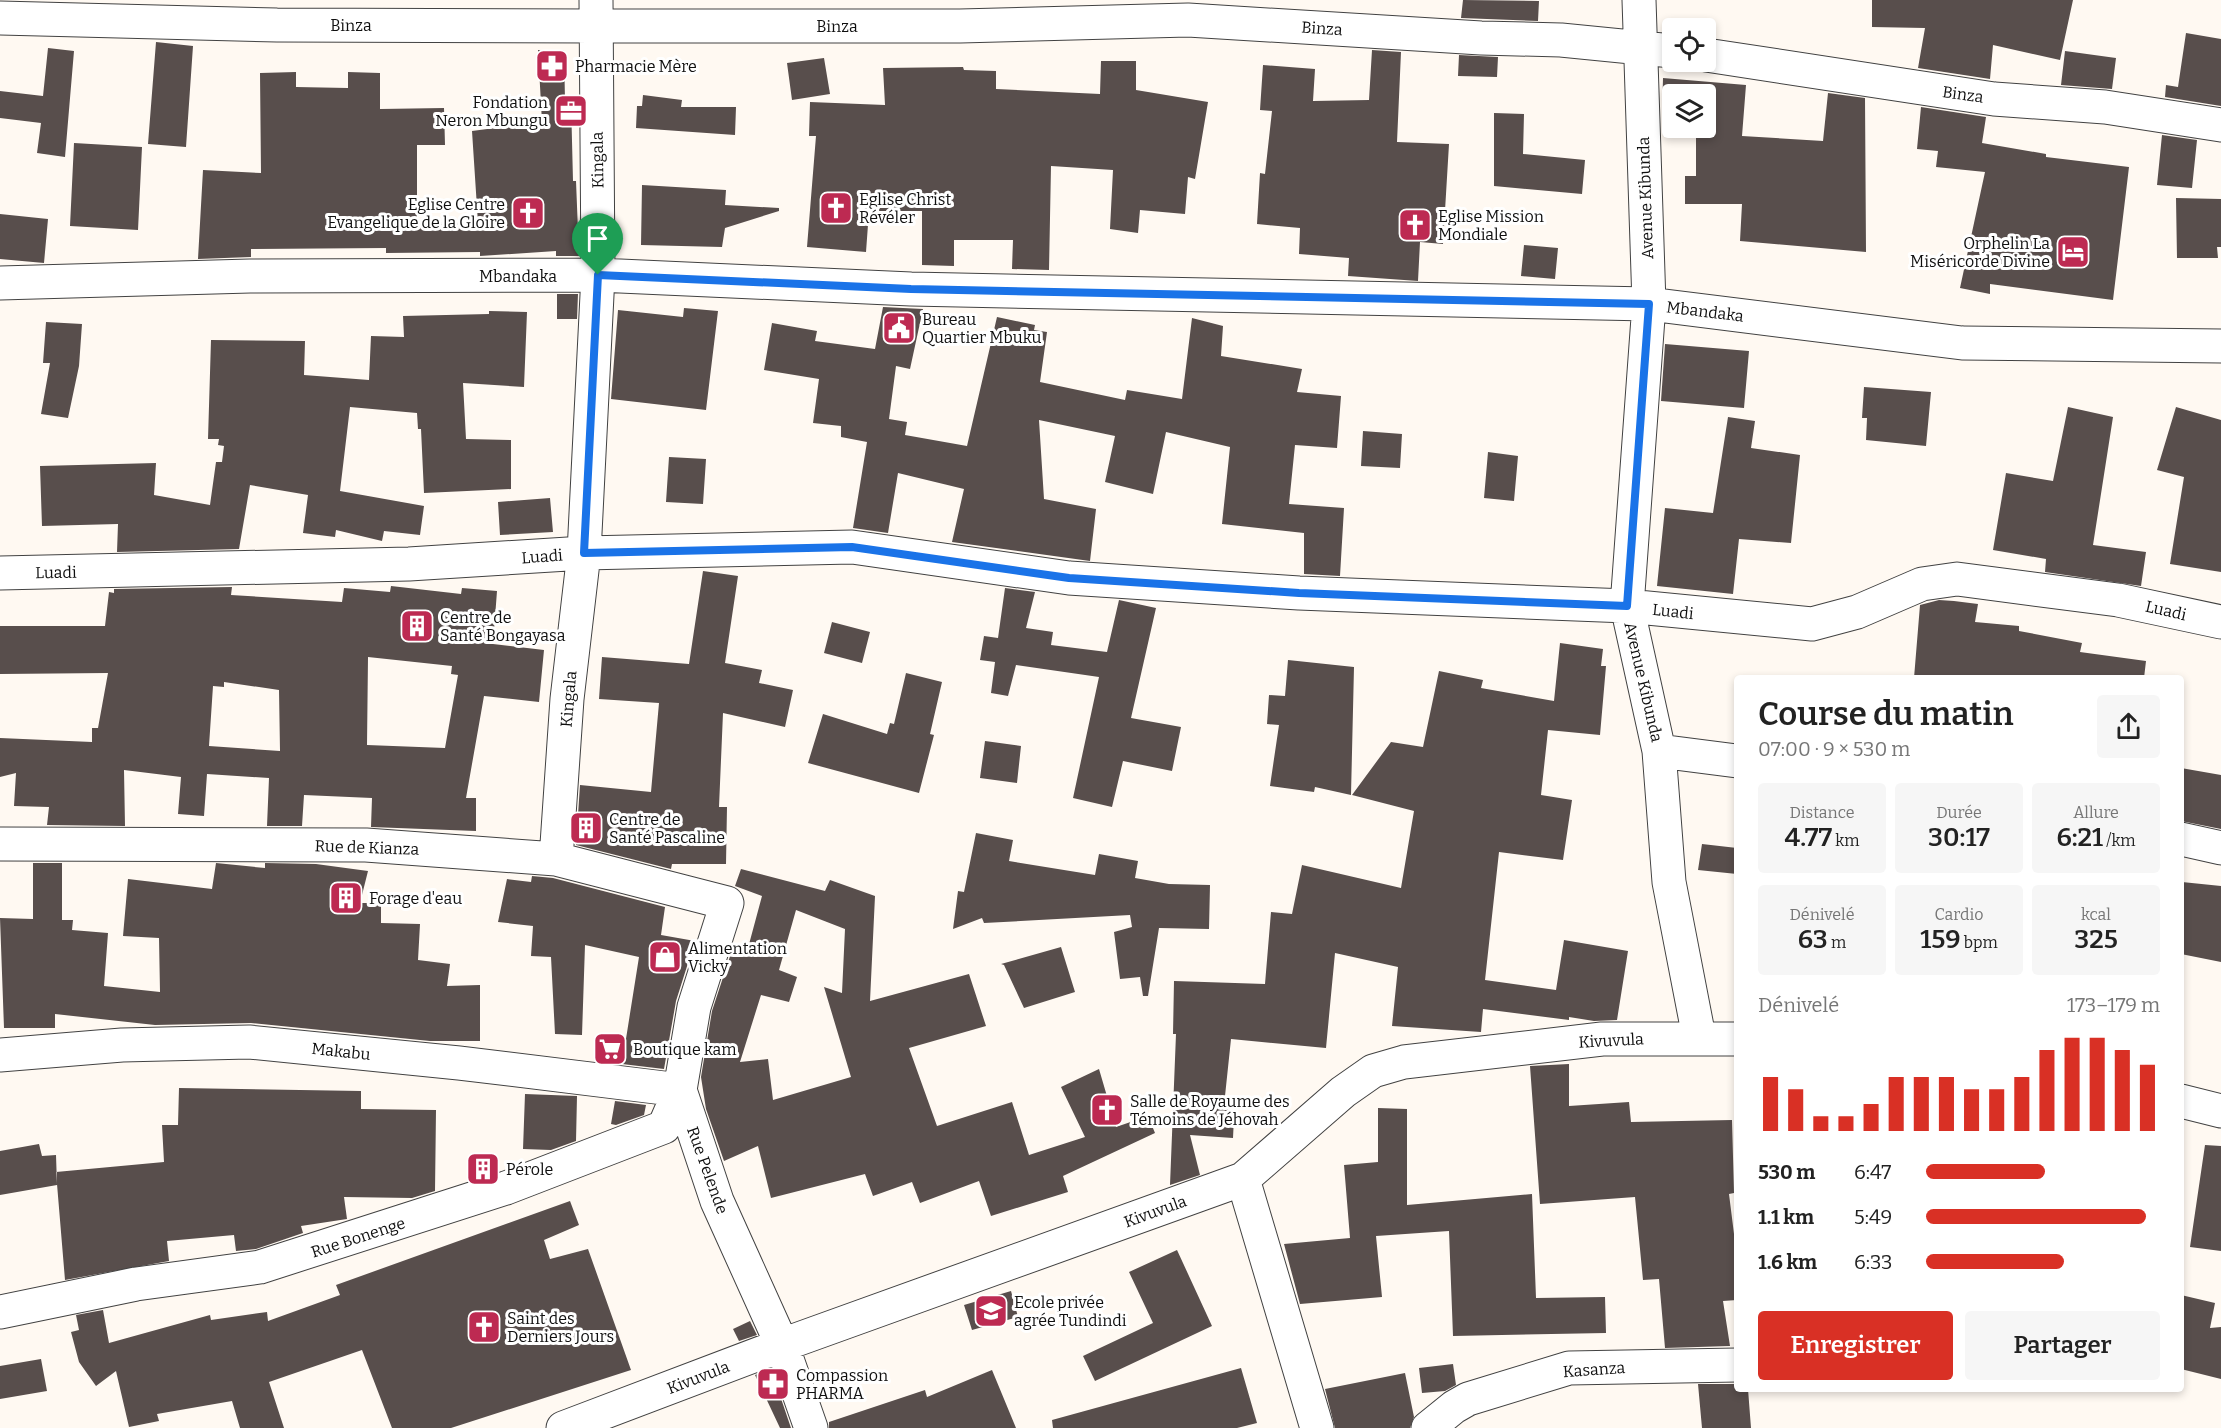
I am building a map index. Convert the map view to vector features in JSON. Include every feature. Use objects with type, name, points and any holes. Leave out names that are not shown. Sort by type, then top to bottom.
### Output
[{"type":"street","name":"Avenue Kibunda","points":[[1639,0],[1649,304],[1627,606],[1659,752],[1669,882],[1699,1037]]},
{"type":"street","name":"Binza","points":[[0,18],[277,25],[596,13],[960,26],[1188,20],[1481,38],[1561,40],[1662,50]]},
{"type":"street","name":"Kingala","points":[[556,859],[567,699],[584,553],[598,275],[596,13]]},
{"type":"street","name":"Binza","points":[[1716,57],[1994,99],[2105,107],[2221,125]]},
{"type":"street","name":"Mbandaka","points":[[0,283],[250,276],[598,275],[911,289],[1649,304],[1962,344],[2221,346]]},
{"type":"street","name":"Luadi","points":[[0,573],[409,564],[584,553],[852,547],[1069,578],[1299,593],[1627,606],[1812,624],[1857,612],[1922,584],[1957,579],[2118,600],[2221,622]]},
{"type":"street","points":[[1659,752],[1734,761]]},
{"type":"street","points":[[2184,840],[2221,848]]},
{"type":"street","name":"Rue de Kianza","points":[[0,844],[366,845],[556,859],[727,903]]},
{"type":"street","name":"Rue Pelende","points":[[727,903],[694,1006],[680,1090],[717,1201],[782,1345],[811,1428]]},
{"type":"street","name":"Kivuvula","points":[[563,1428],[782,1345],[1243,1179],[1342,1092],[1373,1071],[1404,1062],[1602,1039],[1699,1037],[1734,1039]]},
{"type":"street","name":"Makabu","points":[[0,1055],[122,1045],[249,1042],[459,1063],[680,1090]]},
{"type":"street","name":"Rue Bonenge","points":[[0,1312],[136,1284],[260,1267],[358,1237],[506,1188],[664,1127],[680,1090]]},
{"type":"street","points":[[2184,1102],[2221,1110]]},
{"type":"street","points":[[1243,1179],[1317,1428]]},
{"type":"street","name":"Kasanza","points":[[1428,1428],[1468,1399],[1569,1368],[1734,1365]]},
{"type":"building","points":[[1463,0],[1539,1],[1538,21],[1461,18]]},
{"type":"building","points":[[1872,0],[2073,0],[2060,60],[1993,45],[1990,79],[1918,68],[1925,28],[1872,27]]},
{"type":"building","points":[[2186,33],[2221,39],[2221,106],[2165,97],[2166,85],[2178,87]]},
{"type":"building","points":[[156,42],[193,46],[186,147],[148,144]]},
{"type":"building","points":[[48,48],[74,51],[65,157],[37,153],[41,123],[0,118],[0,91],[43,96]]},
{"type":"building","points":[[538,50],[564,50],[565,101],[571,101],[573,181],[576,181],[579,256],[556,256],[556,251],[480,256],[480,252],[386,253],[386,248],[251,249],[251,257],[198,259],[203,170],[261,173],[260,73],[296,72],[296,87],[348,88],[348,72],[380,73],[380,109],[444,108],[445,145],[417,145],[417,222],[478,223],[472,131],[542,122]]},
{"type":"building","points":[[1372,50],[1401,52],[1397,142],[1449,144],[1443,244],[1420,242],[1418,281],[1348,276],[1349,258],[1299,254],[1300,228],[1257,224],[1260,173],[1265,174],[1272,111],[1260,110],[1263,65],[1315,69],[1313,101],[1369,100]]},
{"type":"building","points":[[2065,51],[2116,58],[2112,89],[2061,85]]},
{"type":"building","points":[[1459,55],[1498,57],[1497,77],[1458,76]]},
{"type":"building","points":[[824,58],[830,94],[792,100],[787,63]]},
{"type":"building","points":[[1101,61],[1136,61],[1136,90],[1208,102],[1195,179],[1188,177],[1185,214],[1140,210],[1138,233],[1110,229],[1113,170],[1051,166],[1049,270],[1012,269],[1013,240],[954,240],[954,266],[922,265],[922,211],[869,211],[866,252],[807,247],[816,136],[809,136],[810,102],[885,105],[883,68],[963,67],[964,70],[996,71],[996,89],[1100,94]]},
{"type":"building","points":[[1663,78],[1746,85],[1742,136],[1823,141],[1828,93],[1865,98],[1866,252],[1740,241],[1742,204],[1685,204],[1685,176],[1696,176],[1696,138],[1716,138],[1716,84],[1663,84]]},
{"type":"building","points":[[643,95],[682,100],[681,107],[736,107],[735,135],[636,128],[637,106],[642,106]]},
{"type":"building","points":[[1921,107],[1986,117],[1982,143],[2046,154],[2046,157],[2129,167],[2113,300],[1990,284],[1990,294],[1960,288],[1985,172],[1936,167],[1938,151],[1917,149]]},
{"type":"building","points":[[1494,113],[1524,114],[1523,154],[1585,160],[1582,194],[1494,186]]},
{"type":"building","points":[[2162,135],[2197,140],[2192,188],[2157,185]]},
{"type":"building","points":[[74,143],[142,147],[138,230],[70,226]]},
{"type":"building","points":[[642,185],[726,190],[725,205],[779,208],[779,211],[725,228],[722,247],[641,245]]},
{"type":"building","points":[[2176,198],[2221,199],[2221,247],[2217,247],[2218,258],[2177,258]]},
{"type":"building","points":[[0,214],[48,219],[44,263],[0,259]]},
{"type":"building","points":[[1524,245],[1558,248],[1555,279],[1521,276]]},
{"type":"building","points":[[557,294],[578,294],[577,319],[557,319]]},
{"type":"building","points":[[883,307],[923,309],[910,369],[896,366],[889,419],[907,422],[905,435],[967,446],[997,317],[1035,325],[1034,330],[1047,332],[1040,382],[1125,400],[1127,390],[1182,399],[1192,318],[1223,326],[1221,356],[1302,369],[1297,392],[1341,396],[1337,448],[1295,445],[1289,504],[1344,508],[1340,576],[1304,574],[1304,533],[1222,524],[1230,447],[1166,432],[1153,494],[1105,482],[1115,436],[1039,420],[1044,499],[1096,509],[1090,561],[952,542],[964,489],[898,473],[888,533],[853,528],[867,442],[841,437],[841,426],[813,423],[819,379],[764,370],[772,323],[817,331],[815,341],[875,349]]},
{"type":"building","points":[[684,308],[718,311],[706,410],[611,399],[618,310],[683,317]]},
{"type":"building","points":[[489,311],[527,312],[524,387],[463,383],[466,439],[511,440],[511,489],[424,493],[421,429],[418,429],[417,413],[350,407],[340,491],[424,506],[420,535],[384,531],[382,541],[336,530],[335,537],[303,533],[308,495],[250,485],[239,549],[117,552],[118,524],[42,526],[40,466],[156,463],[154,495],[210,505],[216,462],[222,462],[224,446],[218,445],[219,439],[208,439],[211,340],[305,341],[304,375],[369,380],[371,336],[404,337],[403,316],[489,314]]},
{"type":"building","points":[[46,322],[82,324],[79,366],[68,418],[41,414],[50,363],[43,363]]},
{"type":"building","points":[[1665,344],[1749,351],[1744,408],[1661,401]]},
{"type":"building","points":[[1864,387],[1931,392],[1926,446],[1866,440],[1867,418],[1862,418]]},
{"type":"building","points":[[2068,407],[2113,417],[2093,545],[2146,552],[2141,586],[2045,572],[2046,559],[1993,550],[2006,473],[2053,481]]},
{"type":"building","points":[[2176,407],[2221,420],[2221,572],[2170,564],[2184,477],[2157,470]]},
{"type":"building","points":[[1728,417],[1755,421],[1751,448],[1800,455],[1791,543],[1739,539],[1733,594],[1657,586],[1665,508],[1713,513]]},
{"type":"building","points":[[1363,431],[1402,434],[1400,468],[1361,466]]},
{"type":"building","points":[[1488,452],[1518,456],[1514,501],[1484,498]]},
{"type":"building","points":[[669,457],[706,459],[703,504],[666,502]]},
{"type":"building","points":[[550,498],[553,532],[500,535],[498,502]]},
{"type":"building","points":[[703,571],[738,576],[725,663],[762,670],[759,683],[793,690],[785,727],[723,713],[719,807],[727,807],[726,864],[672,864],[671,869],[576,845],[580,785],[651,792],[659,703],[599,699],[602,657],[689,664]]},
{"type":"building","points":[[391,586],[461,594],[462,588],[497,591],[493,644],[544,650],[539,702],[484,696],[466,798],[476,798],[476,831],[371,827],[372,798],[304,795],[302,826],[267,826],[269,778],[207,774],[204,816],[178,814],[181,777],[124,770],[125,826],[47,825],[49,807],[14,806],[16,773],[0,777],[0,738],[92,742],[92,728],[98,728],[108,673],[0,674],[0,626],[105,626],[109,592],[114,593],[114,589],[232,587],[231,595],[342,602],[344,588],[390,592]],"holes":[[[368,657],[452,666],[451,674],[458,675],[445,748],[367,745]],[[224,682],[279,690],[280,751],[209,746],[213,686],[224,687]]]},
{"type":"building","points":[[1005,588],[1035,592],[1026,628],[1053,632],[1051,645],[1107,652],[1119,600],[1156,608],[1131,718],[1181,727],[1172,771],[1123,761],[1112,807],[1073,798],[1099,677],[1016,665],[1008,696],[991,693],[995,662],[980,660],[984,636],[998,638]]},
{"type":"building","points":[[1939,600],[1978,604],[1975,622],[2019,626],[2019,631],[2082,643],[2080,652],[2146,661],[2144,675],[1914,675],[1920,605]]},
{"type":"building","points":[[832,622],[870,632],[862,663],[824,653]]},
{"type":"building","points":[[1560,643],[1603,649],[1601,666],[1606,666],[1600,735],[1548,730],[1541,795],[1572,800],[1563,860],[1499,852],[1485,980],[1556,990],[1564,940],[1628,951],[1617,1020],[1594,1021],[1569,1017],[1569,1020],[1483,1009],[1481,1032],[1392,1026],[1398,967],[1335,953],[1326,1048],[1231,1039],[1225,1096],[1235,1096],[1233,1138],[1190,1135],[1200,1175],[1170,1185],[1176,1034],[1173,1034],[1174,981],[1265,984],[1271,912],[1292,914],[1302,865],[1401,888],[1414,811],[1352,795],[1391,742],[1423,747],[1439,671],[1483,680],[1481,688],[1554,701]]},
{"type":"building","points":[[1288,660],[1354,667],[1351,795],[1315,787],[1314,792],[1270,786],[1279,725],[1267,724],[1269,695],[1285,696]]},
{"type":"building","points":[[906,673],[942,682],[930,734],[934,735],[919,793],[808,763],[823,714],[887,734],[890,723],[894,724]]},
{"type":"building","points":[[985,741],[1021,746],[1017,783],[980,778]]},
{"type":"building","points":[[2184,769],[2221,775],[2221,829],[2184,822]]},
{"type":"building","points":[[976,833],[1013,840],[1009,861],[1095,875],[1099,854],[1138,861],[1135,878],[1169,884],[1210,885],[1209,929],[1159,928],[1148,996],[1143,996],[1140,977],[1120,979],[1114,932],[1132,927],[1130,915],[984,923],[982,918],[953,929],[958,891],[964,892]]},
{"type":"building","points":[[1702,844],[1734,848],[1734,874],[1698,870]]},
{"type":"building","points":[[33,863],[62,863],[62,920],[73,920],[72,930],[108,933],[104,986],[160,992],[159,938],[123,936],[128,879],[212,889],[216,863],[265,868],[265,863],[316,864],[368,871],[360,903],[381,903],[381,923],[420,924],[418,960],[450,964],[447,986],[480,985],[480,1041],[430,1041],[251,1023],[155,1025],[55,1014],[55,1028],[4,1028],[0,918],[33,919]]},
{"type":"building","points":[[741,869],[825,891],[830,880],[875,896],[870,1001],[969,974],[986,1026],[909,1048],[937,1126],[1012,1102],[1029,1155],[1085,1137],[1061,1087],[1099,1069],[1116,1127],[1148,1116],[1155,1133],[1063,1176],[1068,1192],[991,1216],[979,1181],[920,1203],[912,1182],[873,1196],[865,1174],[771,1198],[758,1146],[724,1161],[706,1109],[701,1077],[712,1011],[734,944],[748,948],[762,896],[735,886]],"holes":[[[796,910],[845,929],[842,993],[824,987],[851,1077],[773,1100],[768,1059],[740,1062],[761,995],[789,1002],[797,977],[779,970]]]},
{"type":"building","points":[[532,876],[553,878],[665,907],[661,935],[695,941],[676,1001],[664,1069],[622,1064],[639,957],[585,945],[582,1035],[555,1034],[551,957],[531,956],[533,926],[498,922],[507,879],[531,882]]},
{"type":"building","points":[[2184,882],[2221,886],[2221,962],[2184,955]]},
{"type":"building","points":[[1061,947],[1075,992],[1024,1008],[1004,965],[1001,964]]},
{"type":"building","points":[[1569,1064],[1569,1106],[1629,1102],[1631,1122],[1732,1120],[1734,1193],[1729,1194],[1734,1234],[1734,1300],[1723,1301],[1730,1346],[1665,1348],[1659,1279],[1643,1280],[1635,1197],[1540,1204],[1530,1066]]},
{"type":"building","points":[[179,1088],[361,1091],[361,1109],[436,1110],[435,1191],[412,1198],[344,1197],[347,1219],[301,1226],[303,1233],[256,1249],[236,1251],[234,1235],[167,1241],[169,1261],[65,1280],[56,1172],[164,1162],[162,1125],[178,1125]]},
{"type":"building","points":[[525,1094],[577,1096],[576,1141],[551,1150],[523,1149]]},
{"type":"building","points":[[615,1101],[646,1105],[644,1115],[616,1125],[611,1124]]},
{"type":"building","points":[[1378,1108],[1407,1109],[1407,1205],[1532,1194],[1536,1298],[1605,1297],[1606,1333],[1453,1336],[1449,1231],[1376,1236],[1382,1297],[1300,1304],[1284,1244],[1350,1238],[1344,1165],[1378,1162]]},
{"type":"building","points":[[39,1144],[42,1156],[56,1155],[57,1185],[0,1195],[0,1151]]},
{"type":"building","points":[[2205,1145],[2221,1146],[2221,1251],[2190,1247]]},
{"type":"building","name":"Saint des Derniers Jours","points":[[570,1201],[579,1225],[544,1240],[550,1259],[588,1249],[631,1370],[451,1428],[392,1428],[362,1350],[269,1382],[284,1428],[240,1428],[232,1401],[157,1414],[159,1421],[129,1427],[116,1371],[96,1386],[79,1362],[71,1332],[79,1330],[76,1315],[103,1310],[109,1343],[210,1315],[211,1320],[267,1312],[268,1321],[340,1295],[336,1285]]},
{"type":"building","points":[[1177,1250],[1212,1326],[1095,1381],[1083,1356],[1153,1323],[1129,1272]]},
{"type":"building","name":"Ecole privée agrée Tundindi","points":[[1011,1291],[1018,1317],[972,1330],[964,1305]]},
{"type":"building","points":[[2184,1296],[2215,1303],[2210,1328],[2221,1327],[2221,1379],[2184,1370]]},
{"type":"building","points":[[750,1321],[757,1335],[739,1341],[733,1329]]},
{"type":"building","points":[[41,1359],[47,1391],[0,1399],[0,1366]]},
{"type":"building","points":[[1453,1364],[1456,1385],[1445,1391],[1422,1393],[1419,1368]]},
{"type":"building","points":[[1241,1368],[1257,1423],[1237,1428],[1053,1428],[1052,1420]]},
{"type":"building","points":[[771,1369],[791,1428],[780,1428],[755,1375]]},
{"type":"building","points":[[992,1370],[1016,1428],[829,1428],[829,1422],[925,1390],[927,1397]]},
{"type":"building","points":[[1405,1373],[1414,1417],[1410,1428],[1335,1428],[1325,1389]]},
{"type":"building","points":[[1698,1384],[1734,1384],[1734,1392],[1748,1392],[1751,1428],[1702,1428]]},
{"type":"place","name":"Pharmacie Mère","points":[[552,66]]},
{"type":"place","name":"Fondation Neron Mbungu","points":[[571,111]]},
{"type":"place","name":"Eglise Christ Révéler","points":[[836,208]]},
{"type":"place","name":"Eglise Centre Evangelique de la Gloire","points":[[528,213]]},
{"type":"place","name":"Eglise Mission Mondiale","points":[[1415,225]]},
{"type":"place","name":"Orphelin La Miséricorde Divine","points":[[2073,252]]},
{"type":"place","name":"Bureau Quartier Mbuku","points":[[899,328]]},
{"type":"place","name":"Centre de Santé Bongayasa","points":[[417,626]]},
{"type":"place","name":"Centre de Santé Pascaline","points":[[586,828]]},
{"type":"place","name":"Forage d'eau","points":[[346,898]]},
{"type":"place","name":"Alimentation Vicky","points":[[665,957]]},
{"type":"place","name":"Boutique kam","points":[[610,1049]]},
{"type":"place","name":"Salle de Royaume des Témoins de Jéhovah","points":[[1107,1110]]},
{"type":"place","name":"Pérole","points":[[483,1169]]},
{"type":"place","name":"Ecole privée agrée Tundindi","points":[[991,1311]]},
{"type":"place","name":"Saint des Derniers Jours","points":[[484,1327]]},
{"type":"place","name":"Compassion PHARMA","points":[[773,1384]]},
{"type":"route","points":[[598,275],[911,289],[1649,304],[1627,606],[1299,593],[1069,578],[852,547],[584,553],[598,275]]}]
